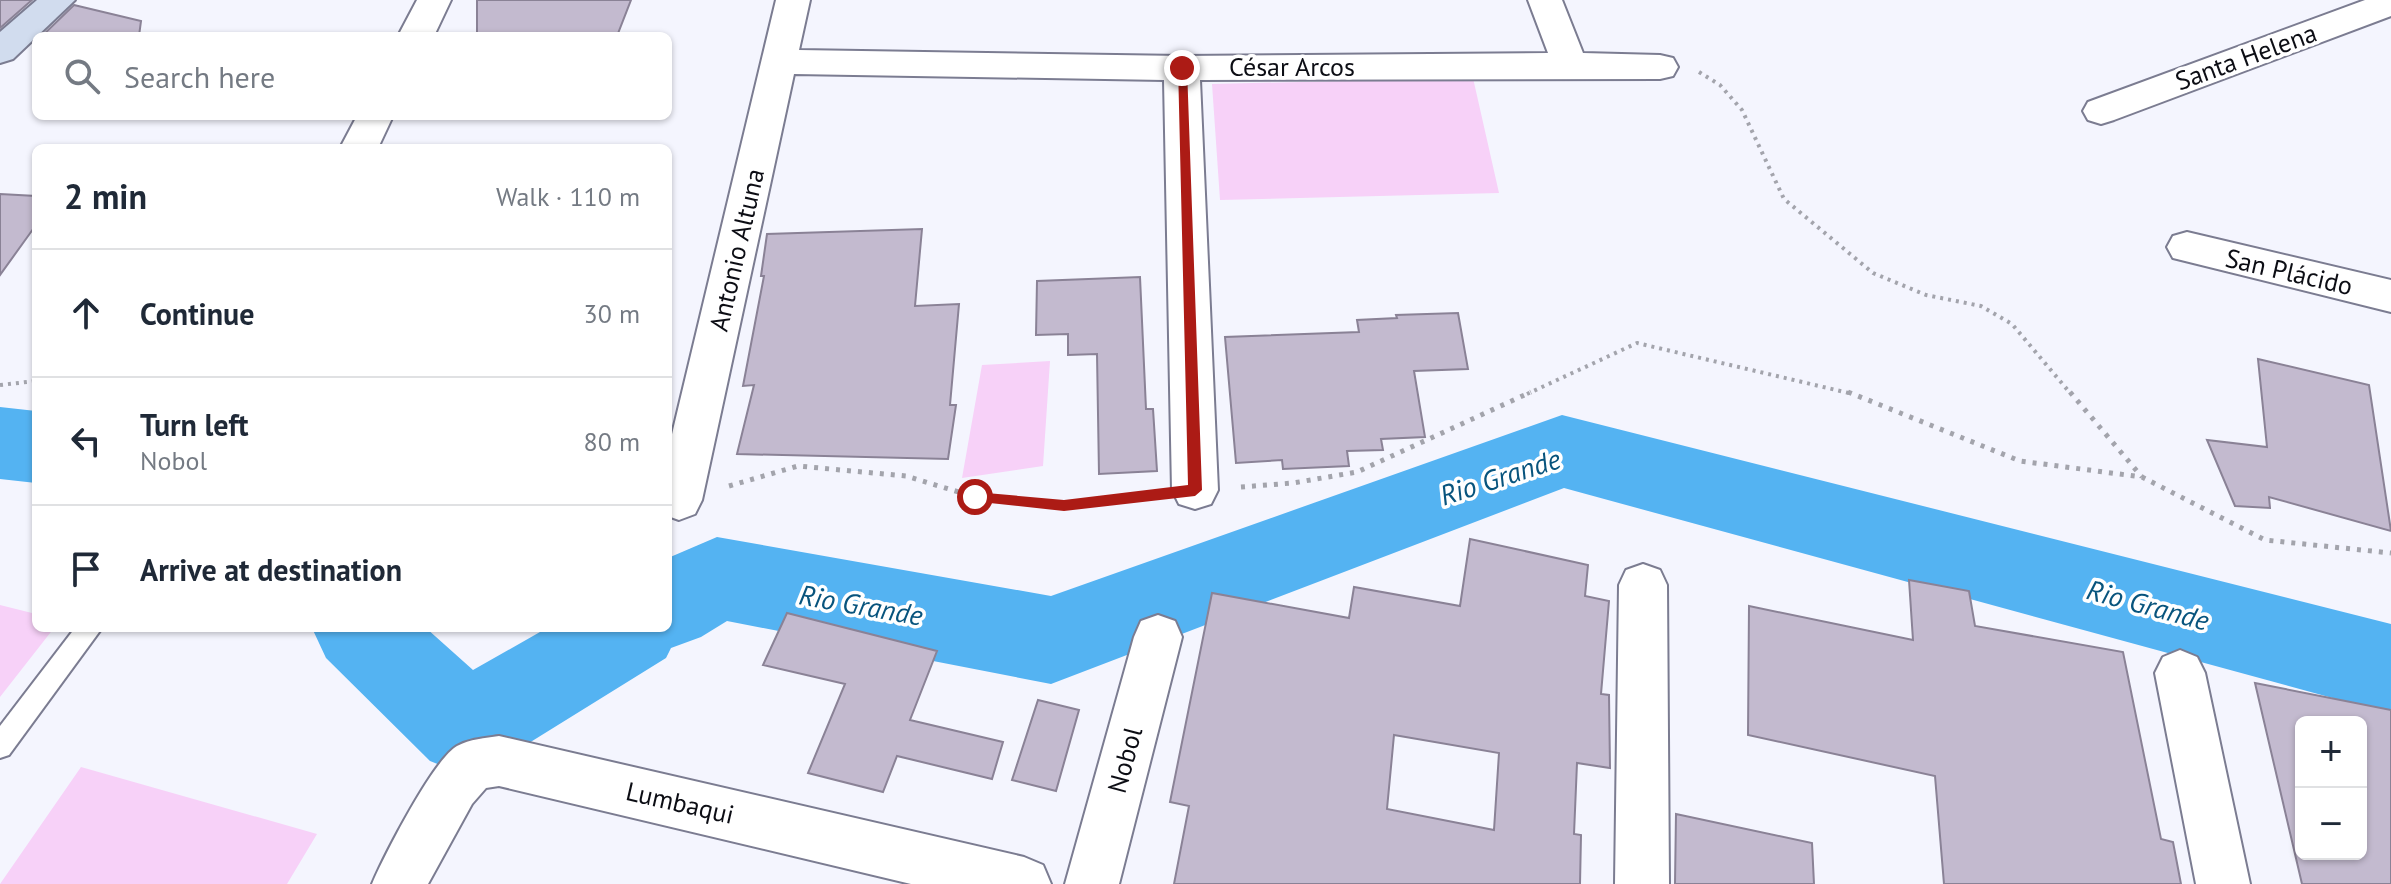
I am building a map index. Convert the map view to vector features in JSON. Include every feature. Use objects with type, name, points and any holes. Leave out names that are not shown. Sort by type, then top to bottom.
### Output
[{"type":"street","points":[[0,51],[58,0]]},
{"type":"street","points":[[418,32],[434,0]]},
{"type":"street","name":"Antonio Altuna","points":[[679,500],[793,0]]},
{"type":"street","points":[[1545,0],[1570,65]]},
{"type":"street","name":"Santa Helena","points":[[2101,111],[2391,3]]},
{"type":"street","name":"César Arcos","points":[[780,62],[1182,68],[1660,67]]},
{"type":"street","points":[[1182,68],[1195,490]]},
{"type":"street","points":[[361,144],[373,120]]},
{"type":"street","name":"San Plácido","points":[[2187,247],[2391,296]]},
{"type":"street","points":[[1642,884],[1643,585]]},
{"type":"street","name":"Nobol","points":[[1092,884],[1158,637]]},
{"type":"street","points":[[2180,673],[2223,884]]},
{"type":"street","name":"Lumbaqui","points":[[399,884],[454,786],[472,765],[499,761],[1024,884]]},
{"type":"lane","points":[[0,746],[87,632]]},
{"type":"path","points":[[1660,67],[1700,72],[1720,85],[1742,110],[1784,199],[1873,273],[1926,295],[1981,306],[2012,324],[2142,477]]},
{"type":"path","points":[[679,500],[798,466],[906,476],[975,497],[1064,505],[1195,490],[1293,483],[1357,472],[1637,343],[1849,392],[2020,461],[2142,477],[2265,540],[2391,553]]},
{"type":"path","points":[[0,385],[32,381]]},
{"type":"shaded area","points":[[1473,78],[1499,193],[1220,200],[1212,84]]},
{"type":"shaded area","points":[[1050,361],[1043,466],[962,478],[982,365]]},
{"type":"shaded area","points":[[0,605],[32,613],[32,632],[51,632],[0,697]]},
{"type":"shaded area","points":[[81,767],[317,834],[287,884],[0,884]]},
{"type":"building","points":[[0,0],[32,0],[0,28]]},
{"type":"building","points":[[477,0],[631,0],[619,32],[477,32]]},
{"type":"building","points":[[74,5],[141,21],[140,32],[46,32]]},
{"type":"building","points":[[0,194],[32,196],[32,231],[0,275]]},
{"type":"building","points":[[922,229],[915,306],[959,304],[950,405],[956,405],[948,459],[737,454],[754,385],[743,386],[764,276],[761,276],[767,234]]},
{"type":"building","points":[[1140,277],[1146,409],[1153,409],[1157,471],[1099,474],[1097,354],[1068,355],[1068,334],[1036,335],[1037,281]]},
{"type":"building","points":[[1458,313],[1468,369],[1414,371],[1425,437],[1381,439],[1383,450],[1347,451],[1349,466],[1283,469],[1282,460],[1236,463],[1225,337],[1359,332],[1357,320]]},
{"type":"building","points":[[2258,359],[2369,385],[2391,531],[2269,497],[2270,508],[2235,506],[2207,440],[2267,447]]},
{"type":"building","points":[[1470,539],[1588,565],[1585,596],[1609,601],[1601,694],[1609,695],[1610,768],[1577,763],[1574,834],[1581,835],[1580,884],[1174,884],[1189,806],[1170,802],[1212,593],[1349,618],[1354,587],[1460,606]],"holes":[[[1394,735],[1499,753],[1494,830],[1387,809]]]},
{"type":"building","points":[[1909,580],[1969,591],[1975,626],[2123,652],[2161,839],[2173,842],[2181,884],[1944,884],[1935,776],[1748,735],[1749,606],[1913,640]]},
{"type":"building","points":[[787,613],[937,651],[910,720],[1003,742],[992,779],[897,756],[883,792],[808,773],[845,684],[763,665]]},
{"type":"building","points":[[2255,683],[2391,710],[2391,884],[2302,884],[2296,860],[2367,860],[2367,716],[2295,716],[2295,854]]},
{"type":"building","points":[[1038,700],[1079,710],[1056,791],[1012,780]]},
{"type":"building","points":[[1676,814],[1812,843],[1814,884],[1675,884]]},
{"type":"waterway","name":"Rio Grande","points":[[0,443],[32,447]]},
{"type":"waterway","name":"Rio Grande","points":[[672,605],[717,578],[1051,640],[1562,451],[2391,669]]},
{"type":"waterway","name":"Rio Grande","points":[[363,632],[465,728],[626,632]]},
{"type":"route","points":[[975,497],[1064,505],[1195,490],[1182,68]]}]
